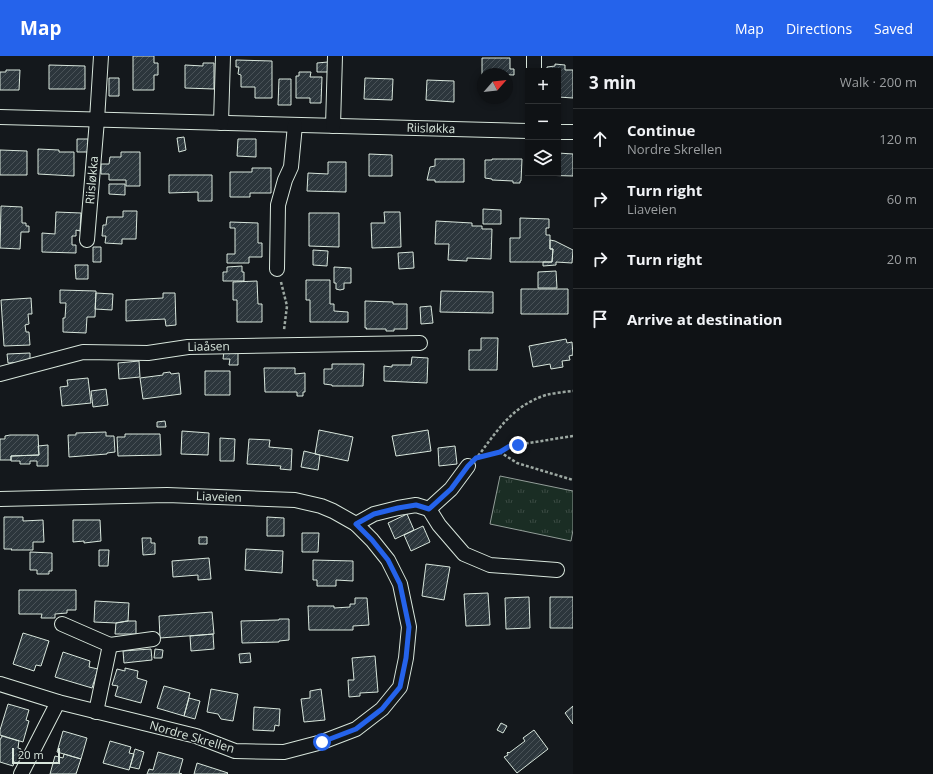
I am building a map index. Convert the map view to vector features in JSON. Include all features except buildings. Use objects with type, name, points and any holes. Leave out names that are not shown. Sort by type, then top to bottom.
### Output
[{"type":"street","name":"Riisløkka","points":[[87,240],[101,56]]},
{"type":"street","points":[[221,124],[223,56]]},
{"type":"street","points":[[333,126],[335,56]]},
{"type":"street","points":[[534,56],[534,68]]},
{"type":"street","name":"Riisløkka","points":[[0,117],[525,131]]},
{"type":"street","points":[[277,269],[278,205],[285,180],[291,167],[295,125]]},
{"type":"street","points":[[561,132],[573,132]]},
{"type":"street","name":"Liaåsen","points":[[0,374],[83,352],[148,353],[188,347],[420,343]]},
{"type":"street","points":[[429,509],[451,489],[468,466]]},
{"type":"street","name":"Liaveien","points":[[0,499],[167,495],[295,500],[322,506],[356,524]]},
{"type":"street","points":[[356,524],[374,514],[416,505],[429,509],[438,525],[464,554],[490,565],[557,570]]},
{"type":"street","name":"Nordre Skrellen","points":[[0,684],[58,702],[196,736],[235,751],[284,752],[322,742],[356,729],[382,709],[400,687],[406,658],[409,627],[400,584],[388,560],[372,540],[356,524]]},
{"type":"street","points":[[62,624],[110,644],[153,639]]},
{"type":"street","points":[[96,712],[110,644]]},
{"type":"street","points":[[21,774],[58,702]]},
{"type":"path","points":[[277,269],[286,306],[283,345]]},
{"type":"path","points":[[573,390],[546,395],[527,403],[515,411],[476,458],[500,452],[510,446],[573,436]]},
{"type":"path","points":[[500,452],[517,463],[573,480]]},
{"type":"green space","points":[[500,476],[573,491],[573,530],[571,541],[490,524]]},
{"type":"route","points":[[322,742],[356,729],[382,709],[400,687],[406,658],[409,627],[400,584],[388,560],[372,540],[356,524],[374,514],[398,508],[416,505],[429,509],[451,489],[468,466],[476,458],[500,452],[510,446],[518,445]]}]
